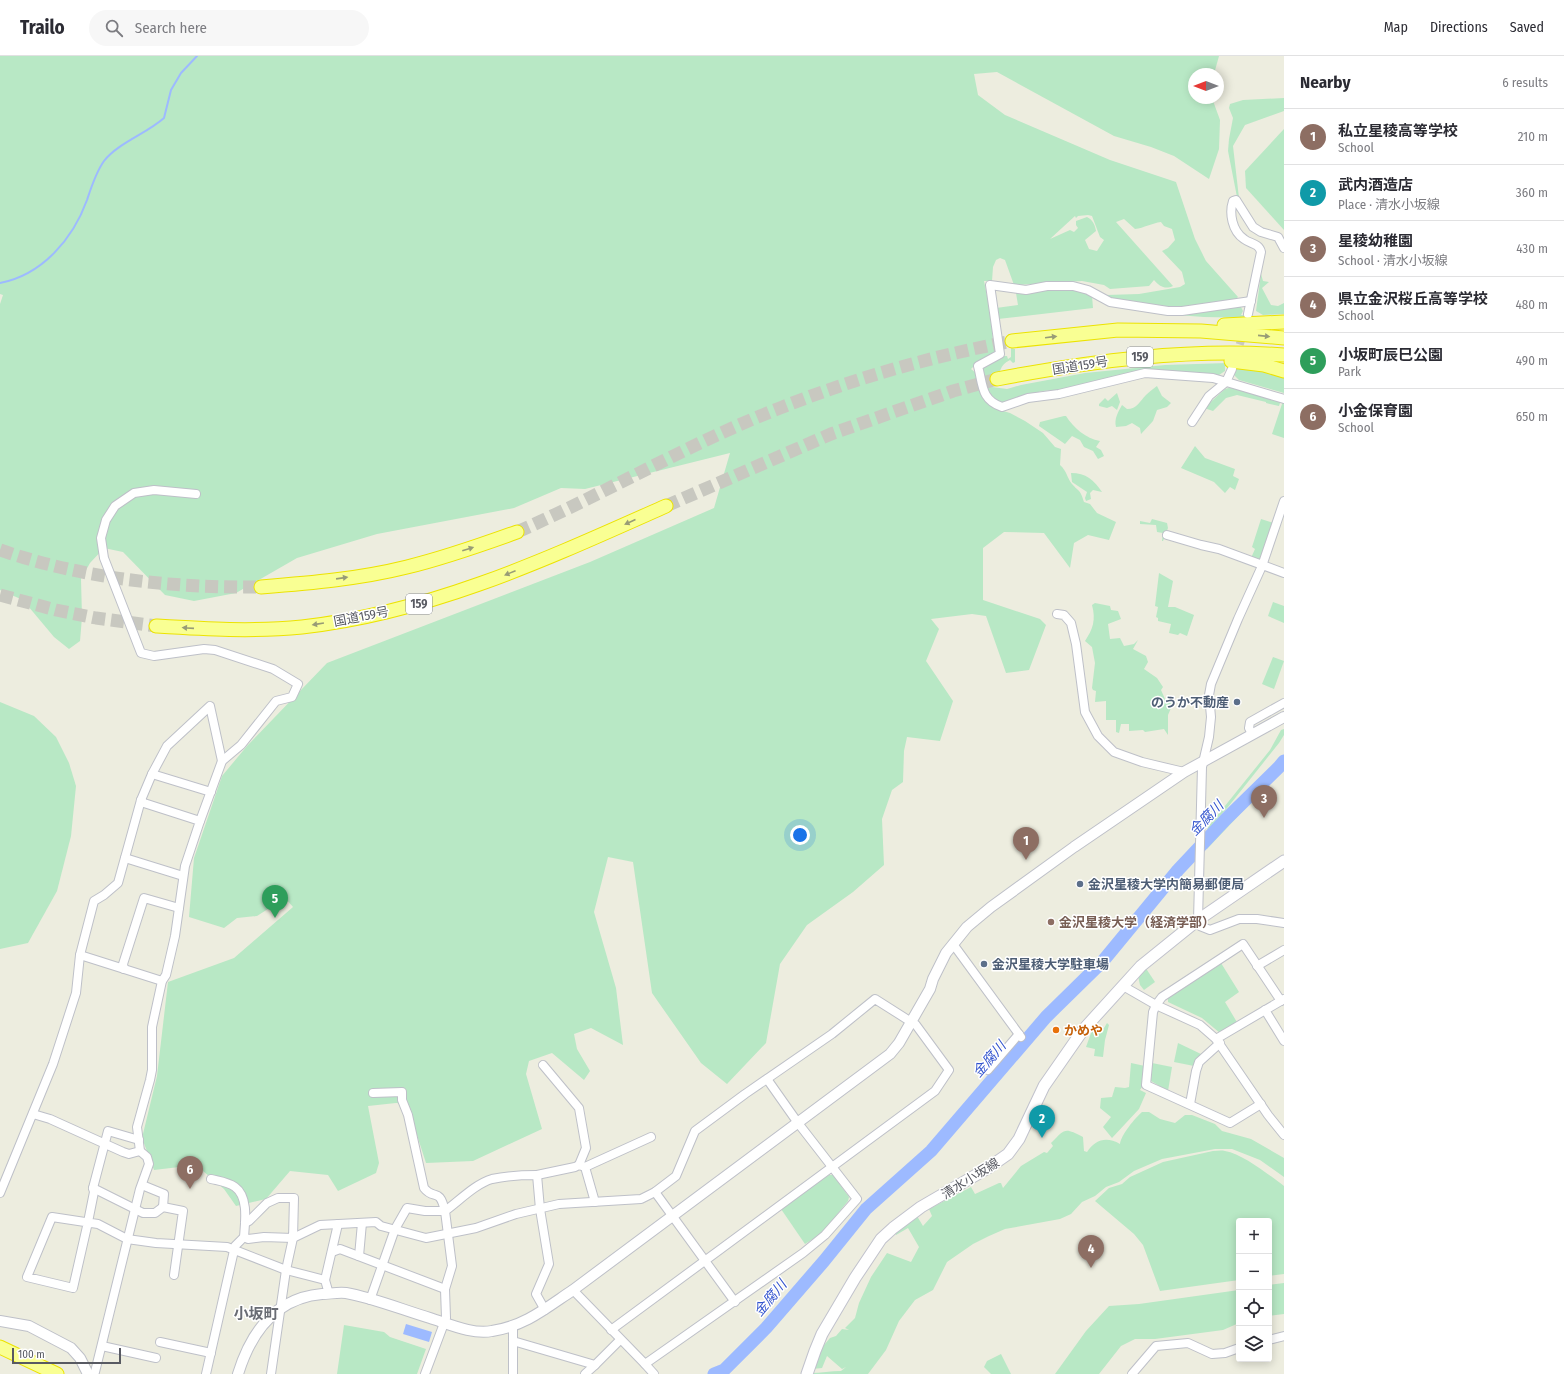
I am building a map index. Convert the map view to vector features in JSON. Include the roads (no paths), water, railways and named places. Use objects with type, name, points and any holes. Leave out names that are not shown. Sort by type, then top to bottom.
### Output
[{"type":"highway","name":"159","points":[[1012,341],[1118,330],[1284,322]]},
{"type":"highway","name":"159","points":[[1118,330],[1201,330],[1284,338]]},
{"type":"highway","name":"国道159号","points":[[997,379],[1101,361],[1160,356],[1223,353],[1284,355]]},
{"type":"highway","name":"159","points":[[1024,374],[1158,361],[1208,359],[1243,362],[1284,371]]},
{"type":"highway","name":"国道159号","points":[[156,626],[209,629],[270,629],[310,625],[390,611],[453,594],[488,582],[560,553],[666,506]]},
{"type":"highway","points":[[262,586],[331,580],[407,567],[475,547],[517,532]]},
{"type":"highway","points":[[0,1347],[57,1374]]},
{"type":"main road","name":"清水小坂線","points":[[807,1374],[822,1334],[854,1278],[882,1239],[893,1228],[921,1207],[988,1168],[1008,1154],[1019,1139],[1044,1086],[1083,1030],[1141,966],[1198,920],[1284,861]]},
{"type":"street","points":[[1248,314],[1261,252],[1259,247],[1243,239],[1236,232],[1230,214],[1233,201],[1236,200],[1253,228],[1278,237],[1284,248]]},
{"type":"street","points":[[1251,301],[1182,311],[1168,311],[1110,302],[1088,290],[1073,286],[1047,286],[1026,290],[990,285],[1000,354],[978,366],[985,395],[990,402],[1002,407],[1028,398],[1059,394],[1144,373],[1213,378],[1284,399]]},
{"type":"street","points":[[1192,422],[1209,396],[1226,382],[1232,369]]},
{"type":"street","points":[[93,1374],[95,1372],[102,1346],[127,1239],[142,1184],[150,1164],[147,1157],[140,1151],[137,1126],[151,1075],[152,1026],[162,981],[166,975],[175,936],[185,866],[222,761],[241,745],[276,700],[292,697],[298,684],[273,669],[215,650],[204,649],[154,656],[141,653],[104,558],[101,548],[102,530],[106,520],[115,506],[134,494],[144,491],[161,491],[196,494]]},
{"type":"street","points":[[1284,501],[1262,566],[1211,684],[1209,695],[1211,717],[1209,737],[1203,760],[1199,836],[1198,920],[1200,926],[1210,930],[1239,919],[1256,919],[1284,923]]},
{"type":"street","points":[[1167,535],[1219,549],[1284,573]]},
{"type":"street","points":[[1057,614],[1064,615],[1071,623],[1076,644],[1085,712],[1098,736],[1114,752],[1142,762],[1184,772]]},
{"type":"street","points":[[1252,734],[1249,728],[1250,722],[1284,704]]},
{"type":"street","points":[[0,1193],[54,1064],[76,993],[80,955],[94,901],[118,883],[141,800],[152,774],[167,746],[210,706],[222,761]]},
{"type":"street","points":[[238,1374],[248,1345],[260,1327],[281,1307],[296,1299],[314,1295],[345,1293],[443,1323],[482,1331],[492,1332],[528,1321],[573,1290],[890,1054],[899,1043],[930,989],[941,961],[967,927],[991,907],[1106,824],[1184,772],[1203,760],[1282,718]]},
{"type":"street","points":[[152,774],[211,792]]},
{"type":"street","points":[[141,800],[144,803],[200,821]]},
{"type":"street","points":[[125,858],[183,876]]},
{"type":"street","points":[[124,969],[123,964],[144,898],[179,908]]},
{"type":"street","points":[[953,944],[1020,1035],[988,1070]]},
{"type":"street","points":[[1190,1104],[1199,1062],[1218,1041],[1282,1000],[1243,944],[1162,997],[1156,1005],[1153,1012],[1146,1085],[1230,1123],[1261,1104]]},
{"type":"street","points":[[1258,966],[1284,950]]},
{"type":"street","points":[[80,955],[162,981]]},
{"type":"street","points":[[1123,986],[1156,1005],[1200,1025],[1218,1041],[1284,1135]]},
{"type":"street","points":[[244,1237],[248,1239],[264,1237],[293,1238],[320,1225],[376,1222],[381,1226],[426,1238],[476,1228],[516,1214],[559,1204],[641,1199],[655,1192],[676,1176],[695,1131],[832,1034],[875,999],[916,1025],[949,1070],[935,1091],[611,1330]]},
{"type":"street","points":[[1265,1010],[1284,1041]]},
{"type":"street","points":[[543,1065],[579,1108],[586,1148],[582,1166],[595,1202]]},
{"type":"street","points":[[645,1364],[797,1258],[826,1235],[857,1199],[833,1166],[798,1123],[767,1079]]},
{"type":"street","points":[[373,1093],[402,1092],[402,1100],[408,1115],[424,1188],[426,1191],[440,1196],[445,1211],[452,1266],[445,1289],[446,1318],[425,1374]]},
{"type":"street","points":[[33,1114],[50,1119],[130,1154],[140,1151]]},
{"type":"street","points":[[139,1140],[108,1130],[93,1188],[94,1192],[88,1222],[73,1288],[27,1277],[52,1217],[88,1222],[98,1224],[127,1239],[156,1244],[227,1247],[286,1270],[325,1280]]},
{"type":"street","points":[[370,1300],[395,1229],[407,1208],[425,1211],[445,1211],[478,1186],[492,1180],[525,1175],[537,1175],[582,1166],[651,1137]]},
{"type":"street","points":[[537,1175],[540,1209],[549,1264],[536,1294],[545,1310]]},
{"type":"street","points":[[206,1374],[234,1249],[244,1237],[245,1223],[243,1199],[236,1188],[227,1182],[211,1179]]},
{"type":"street","points":[[142,1184],[164,1194],[163,1207]]},
{"type":"street","points":[[93,1188],[143,1213],[155,1213],[163,1207],[183,1211],[174,1275]]},
{"type":"street","points":[[655,1192],[735,1302]]},
{"type":"street","points":[[245,1223],[249,1221],[266,1203],[278,1198],[294,1198],[293,1238],[286,1270],[271,1374]]},
{"type":"street","points":[[359,1256],[362,1223]]},
{"type":"street","points":[[329,1294],[325,1280],[338,1224]]},
{"type":"street","points":[[332,1252],[340,1249],[445,1289]]},
{"type":"street","points":[[573,1290],[654,1374]]},
{"type":"street","points":[[0,1321],[29,1326],[71,1348],[80,1358],[88,1374]]},
{"type":"street","points":[[513,1325],[513,1374]]},
{"type":"street","points":[[1272,1339],[1284,1336]]},
{"type":"street","points":[[585,1374],[620,1340]]},
{"type":"street","points":[[513,1341],[595,1365]]},
{"type":"street","points":[[160,1342],[211,1353]]},
{"type":"street","points":[[1132,1374],[1156,1346],[1188,1343],[1212,1354],[1236,1349]]},
{"type":"street","points":[[102,1346],[156,1358]]},
{"type":"water","points":[[406,1324],[432,1332],[429,1342],[403,1334]]},
{"type":"waterway","points":[[0,283],[15,279],[29,272],[42,264],[54,253],[64,241],[81,214],[101,165],[117,149],[164,118],[171,90],[181,73],[197,56]]},
{"type":"waterway","name":"金腐川","points":[[714,1374],[724,1370],[766,1328],[824,1261],[866,1209],[931,1151],[1046,1017],[1103,961],[1178,870],[1284,761]]},
{"type":"tunnel","points":[[1236,356],[1244,331]]},
{"type":"tunnel","points":[[517,532],[713,437],[808,397],[894,369],[1012,341]]},
{"type":"tunnel","points":[[666,506],[831,434],[953,391],[997,379]]},
{"type":"tunnel","points":[[0,550],[64,568],[129,580],[195,586],[261,587]]},
{"type":"tunnel","points":[[0,595],[56,610],[96,618],[156,626]]},
{"type":"place","name":"のうか不動産","points":[[1237,702]]},
{"type":"place","name":"星稜幼稚園","points":[[1264,818]]},
{"type":"place","name":"私立星稜高等学校","points":[[1026,860]]},
{"type":"place","name":"金沢星稜大学内簡易郵便局","points":[[1080,884]]},
{"type":"place","name":"小坂町辰巳公園","points":[[275,918]]},
{"type":"place","name":"金沢星稜大学（経済学部）","points":[[1051,922]]},
{"type":"place","name":"金沢星稜大学駐車場","points":[[984,964]]},
{"type":"place","name":"かめや","points":[[1056,1030]]},
{"type":"place","name":"武内酒造店","points":[[1042,1138]]},
{"type":"place","name":"小金保育園","points":[[190,1189]]},
{"type":"place","name":"県立金沢桜丘高等学校","points":[[1091,1268]]},
{"type":"district","name":"小坂町","points":[[256,1314]]}]
